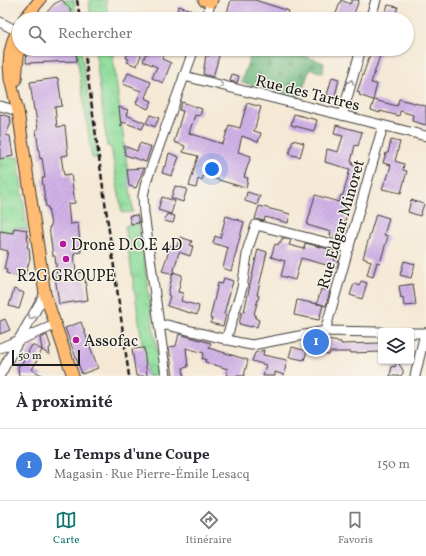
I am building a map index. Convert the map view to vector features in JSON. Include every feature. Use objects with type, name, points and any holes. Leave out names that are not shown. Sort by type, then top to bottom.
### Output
[{"type":"main road","points":[[30,12],[40,0]]},
{"type":"main road","points":[[37,12],[48,0]]},
{"type":"main road","points":[[12,46],[9,64],[10,79],[18,111]]},
{"type":"main road","points":[[19,56],[16,76],[18,111],[45,294],[73,376]]},
{"type":"street","points":[[372,12],[376,0]]},
{"type":"street","points":[[207,12],[209,1]]},
{"type":"street","points":[[0,22],[12,27]]},
{"type":"street","points":[[16,76],[17,56]]},
{"type":"street","points":[[166,376],[143,196],[146,182],[191,56]]},
{"type":"street","points":[[342,115],[359,56]]},
{"type":"street","name":"Rue des Tartres","points":[[184,76],[426,136]]},
{"type":"street","points":[[0,106],[18,111]]},
{"type":"street","name":"Rue Edgar Minoret","points":[[326,331],[383,126]]},
{"type":"street","points":[[226,340],[242,288],[248,248],[256,225],[349,248]]},
{"type":"street","points":[[0,375],[45,294]]},
{"type":"street","points":[[0,348],[55,325]]},
{"type":"street","points":[[159,326],[167,325],[252,345],[326,331],[378,332]]},
{"type":"street","points":[[414,333],[425,333],[415,376]]},
{"type":"green space","points":[[62,0],[74,0],[75,12],[71,12],[70,8]]},
{"type":"green space","points":[[89,0],[106,0],[107,12],[90,12]]},
{"type":"green space","points":[[77,56],[82,56],[98,158],[92,158]]},
{"type":"green space","points":[[96,56],[113,56],[133,212],[122,213],[111,147],[107,146]]},
{"type":"green space","points":[[250,56],[304,56],[324,63],[323,73],[310,69],[299,98],[241,82]]},
{"type":"green space","points":[[9,155],[10,158],[18,157],[27,230],[14,228],[13,233],[0,231],[0,159]]},
{"type":"green space","points":[[139,223],[160,376],[147,376],[125,226]]},
{"type":"building","points":[[62,0],[70,8],[71,12],[47,12],[54,4]]},
{"type":"building","points":[[231,0],[255,0],[289,11],[289,12],[227,12]]},
{"type":"building","points":[[341,0],[350,4],[352,0],[359,0],[355,12],[337,12]]},
{"type":"building","points":[[388,5],[398,7],[396,12],[386,12]]},
{"type":"building","points":[[179,6],[191,10],[190,12],[177,12]]},
{"type":"building","points":[[26,56],[77,56],[77,61],[26,63]]},
{"type":"building","points":[[127,56],[141,56],[137,66],[127,62],[129,59],[126,58]]},
{"type":"building","points":[[145,56],[163,56],[162,59],[171,63],[163,83],[152,78],[157,67],[143,61]]},
{"type":"building","points":[[206,56],[219,56],[213,77],[203,74]]},
{"type":"building","points":[[370,56],[380,56],[371,83],[377,84],[373,100],[359,95],[360,93],[357,92]]},
{"type":"building","points":[[128,73],[151,82],[145,98],[152,101],[148,109],[136,103],[141,91],[123,84]]},
{"type":"building","points":[[232,74],[239,76],[237,83],[230,81]]},
{"type":"building","points":[[332,77],[339,79],[335,97],[327,95]]},
{"type":"building","points":[[58,78],[62,106],[55,107],[57,127],[65,126],[68,155],[61,156],[64,175],[71,174],[75,203],[68,204],[70,224],[78,223],[81,252],[74,253],[76,273],[84,272],[88,300],[59,304],[55,276],[57,275],[55,256],[53,256],[49,227],[51,226],[48,207],[46,207],[42,178],[45,178],[42,158],[40,159],[36,130],[38,129],[30,82]]},
{"type":"building","points":[[399,99],[426,106],[426,125],[412,121],[413,115],[400,111],[399,116],[371,110],[374,100],[397,106]]},
{"type":"building","points":[[182,102],[202,109],[200,116],[195,115],[189,133],[223,144],[229,125],[240,128],[247,103],[261,107],[254,131],[261,133],[258,142],[242,136],[238,152],[251,156],[244,177],[248,178],[246,188],[205,176],[203,176],[202,180],[198,179],[196,188],[189,186],[198,156],[183,152],[185,146],[174,142],[183,111],[179,110]]},
{"type":"building","points":[[119,107],[128,110],[126,115],[145,123],[142,129],[123,122],[121,127]]},
{"type":"building","points":[[0,114],[10,117],[11,123],[6,135],[10,136],[13,156],[0,159]]},
{"type":"building","points":[[294,114],[317,120],[314,131],[291,125]]},
{"type":"building","points":[[150,115],[159,118],[155,127],[146,123]]},
{"type":"building","points":[[336,125],[362,132],[358,146],[355,145],[351,162],[353,162],[352,165],[359,167],[356,176],[359,177],[353,198],[351,197],[341,238],[330,235],[331,232],[307,225],[315,195],[339,202],[341,195],[343,195],[350,169],[325,162],[327,149],[338,152],[343,136],[334,134]]},
{"type":"building","points":[[293,140],[304,143],[300,157],[289,154]]},
{"type":"building","points":[[391,140],[400,142],[395,161],[404,164],[403,170],[407,171],[401,193],[382,189],[391,165],[383,163],[386,153],[388,153]]},
{"type":"building","points":[[140,143],[151,147],[146,162],[125,155],[124,146],[137,151]]},
{"type":"building","points":[[169,153],[179,157],[172,176],[162,173],[164,166],[166,166]]},
{"type":"building","points":[[144,168],[136,188],[129,186],[127,169]]},
{"type":"building","points":[[175,186],[187,189],[183,202],[171,198]]},
{"type":"building","points":[[247,192],[260,196],[257,205],[245,201]]},
{"type":"building","points":[[162,197],[175,201],[171,214],[158,210]]},
{"type":"building","points":[[411,200],[424,204],[420,216],[408,212]]},
{"type":"building","points":[[259,206],[290,214],[288,223],[265,217],[264,221],[255,219]]},
{"type":"building","points":[[167,214],[175,216],[173,223],[164,221]]},
{"type":"building","points":[[376,214],[389,218],[384,235],[388,236],[380,263],[377,262],[373,277],[367,275],[371,261],[363,258]]},
{"type":"building","points":[[137,215],[139,223],[131,224],[129,216]]},
{"type":"building","points":[[226,216],[244,222],[231,271],[223,268],[228,248],[213,243],[215,236],[220,238]]},
{"type":"building","points":[[14,228],[27,230],[27,247],[29,248],[30,259],[25,275],[20,274],[19,277],[6,273],[7,270],[4,269],[8,251],[0,249],[0,231],[13,233]]},
{"type":"building","points":[[180,237],[192,241],[190,245],[193,246],[190,256],[179,252],[173,274],[162,271],[171,245],[177,247]]},
{"type":"building","points":[[282,238],[291,240],[289,245],[304,249],[305,243],[336,251],[334,260],[339,261],[337,268],[301,258],[295,280],[281,276],[285,261],[271,257],[275,244],[278,245]]},
{"type":"building","points":[[258,249],[267,252],[254,314],[256,315],[255,318],[259,320],[257,327],[252,327],[239,324],[242,311],[244,312]]},
{"type":"building","points":[[404,261],[415,264],[411,278],[400,275]]},
{"type":"building","points":[[173,272],[182,275],[178,292],[183,293],[181,301],[199,306],[197,315],[167,306],[170,296],[168,295]]},
{"type":"building","points":[[224,278],[233,281],[224,314],[226,315],[223,326],[210,323],[212,319],[210,318],[218,283],[222,284]]},
{"type":"building","points":[[361,281],[367,283],[362,299],[350,295],[354,284],[359,286]]},
{"type":"building","points":[[413,284],[416,305],[404,306],[403,297],[401,298],[399,286]]},
{"type":"building","points":[[14,289],[24,293],[19,309],[9,306]]},
{"type":"building","points":[[321,289],[330,291],[326,306],[317,303]]},
{"type":"building","points":[[297,300],[323,305],[319,320],[294,315]]},
{"type":"building","points":[[5,319],[10,330],[0,334],[0,321]]},
{"type":"building","points":[[81,322],[98,368],[82,374],[65,328]]},
{"type":"building","points":[[179,334],[211,343],[209,348],[248,360],[244,376],[226,376],[228,369],[205,362],[206,359],[202,359],[204,353],[186,348],[188,367],[183,368],[184,376],[173,376],[169,347],[176,346]]},
{"type":"building","points":[[47,335],[51,347],[49,348],[50,355],[42,350],[40,338]]},
{"type":"building","points":[[316,339],[341,342],[341,344],[378,343],[378,352],[330,352],[329,355],[305,350],[307,341]]},
{"type":"building","points":[[32,345],[42,350],[32,370],[44,376],[19,376],[18,367],[22,364]]},
{"type":"building","points":[[292,347],[307,351],[304,360],[289,357]]},
{"type":"building","points":[[144,348],[147,376],[136,376],[132,349]]},
{"type":"building","points":[[264,350],[263,355],[287,360],[284,375],[275,372],[275,376],[263,376],[266,365],[252,361],[255,353]]},
{"type":"building","points":[[396,364],[399,364],[403,370],[401,376],[390,376],[392,366],[395,367]]},
{"type":"railway","points":[[77,0],[79,12]]},
{"type":"railway","points":[[85,56],[129,376]]},
{"type":"place","name":"Drone D.O.E 4D","points":[[63,244]]},
{"type":"place","name":"R2G GROUPE","points":[[66,259]]},
{"type":"place","name":"Assofac","points":[[76,340]]},
{"type":"place","name":"Le Temps d'une Coupe","points":[[316,342]]}]
